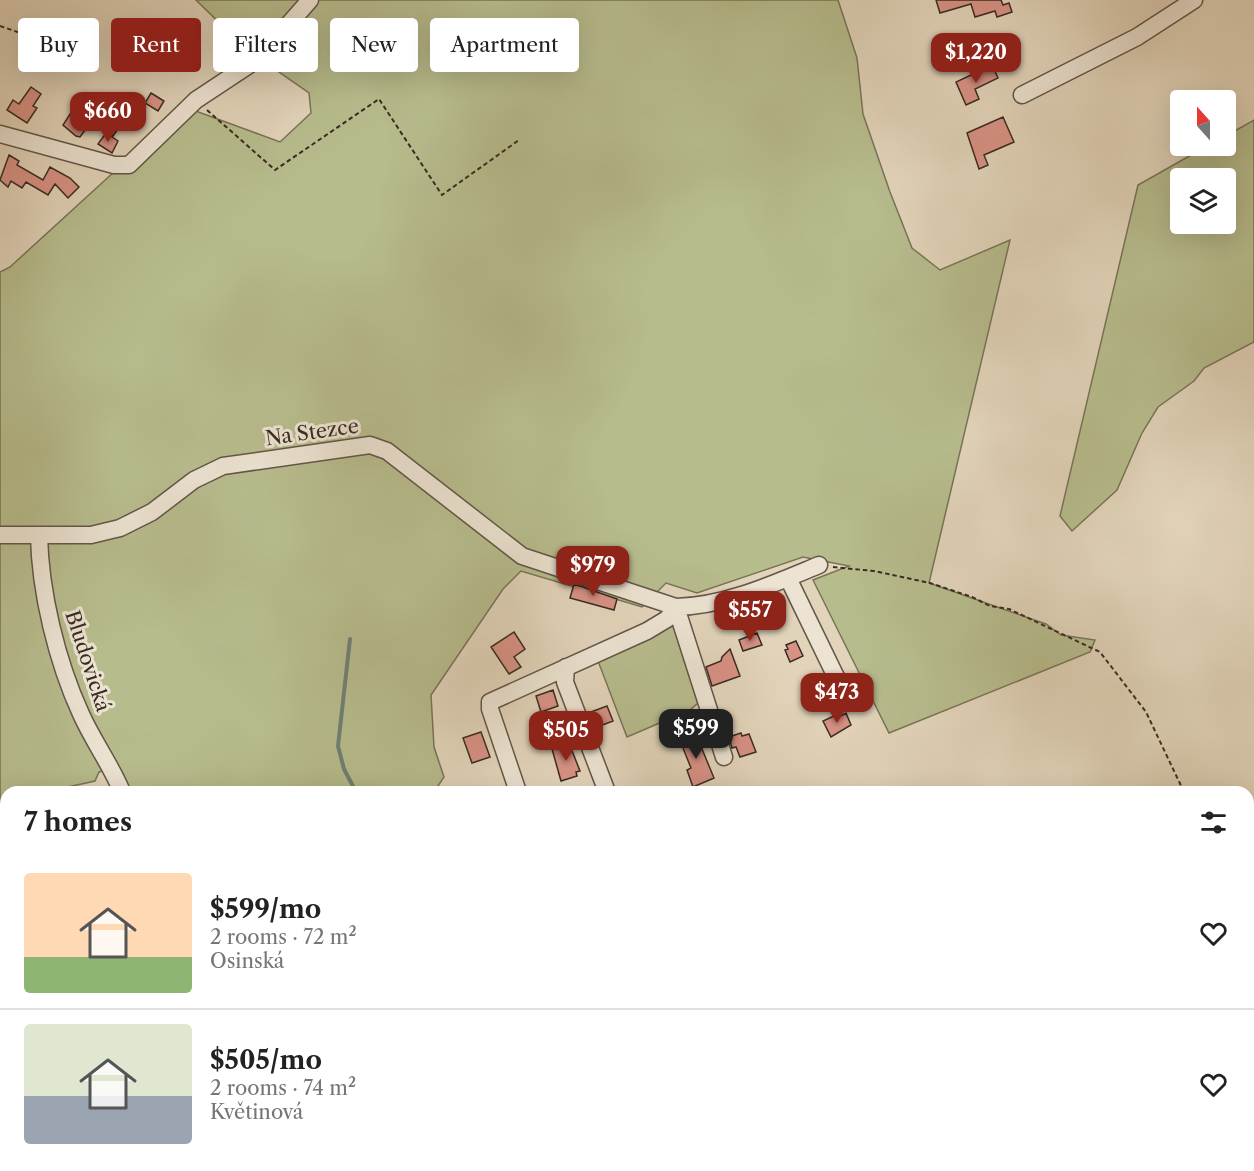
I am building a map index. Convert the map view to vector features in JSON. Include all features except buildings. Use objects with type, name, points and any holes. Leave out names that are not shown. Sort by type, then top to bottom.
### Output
[{"type":"street","points":[[0,134],[114,165],[129,165],[196,100],[258,59],[310,0]]},
{"type":"street","points":[[1022,95],[1137,37],[1194,0]]},
{"type":"street","name":"Na Stezce","points":[[0,535],[91,535],[120,528],[152,512],[194,480],[223,466],[370,445],[387,451],[522,556],[676,607],[698,607],[723,601],[819,566]]},
{"type":"street","name":"Bludovická","points":[[39,535],[45,598],[65,671],[80,713],[119,786]]},
{"type":"street","points":[[788,578],[837,679]]},
{"type":"street","points":[[516,786],[489,704],[659,625],[676,607],[724,757]]},
{"type":"street","points":[[566,667],[565,682],[605,786]]},
{"type":"path","points":[[0,26],[18,32]]},
{"type":"path","points":[[196,100],[275,170],[379,99],[442,195],[519,140]]},
{"type":"path","points":[[819,566],[874,571],[930,583],[972,597],[990,606],[1009,609],[1101,652],[1146,712],[1181,786]]},
{"type":"green space","points":[[196,0],[838,0],[857,58],[863,114],[912,248],[940,270],[1010,240],[929,583],[1046,624],[1061,635],[1095,640],[1090,652],[889,733],[813,580],[849,566],[803,557],[697,593],[666,583],[642,607],[521,571],[503,589],[431,695],[434,747],[444,777],[438,786],[128,786],[119,767],[99,772],[95,781],[72,786],[0,786],[0,272],[10,267],[185,107],[280,142],[311,113],[309,93],[279,72],[318,72],[318,18],[214,18]]},
{"type":"green space","points":[[1254,120],[1254,342],[1204,368],[1194,381],[1158,407],[1142,433],[1117,490],[1072,531],[1060,516],[1138,185],[1189,156],[1236,156],[1236,130]]},
{"type":"green space","points":[[673,625],[698,703],[690,710],[627,737],[598,661]]},
{"type":"waterway","points":[[350,639],[338,746],[344,769],[353,786]]}]
